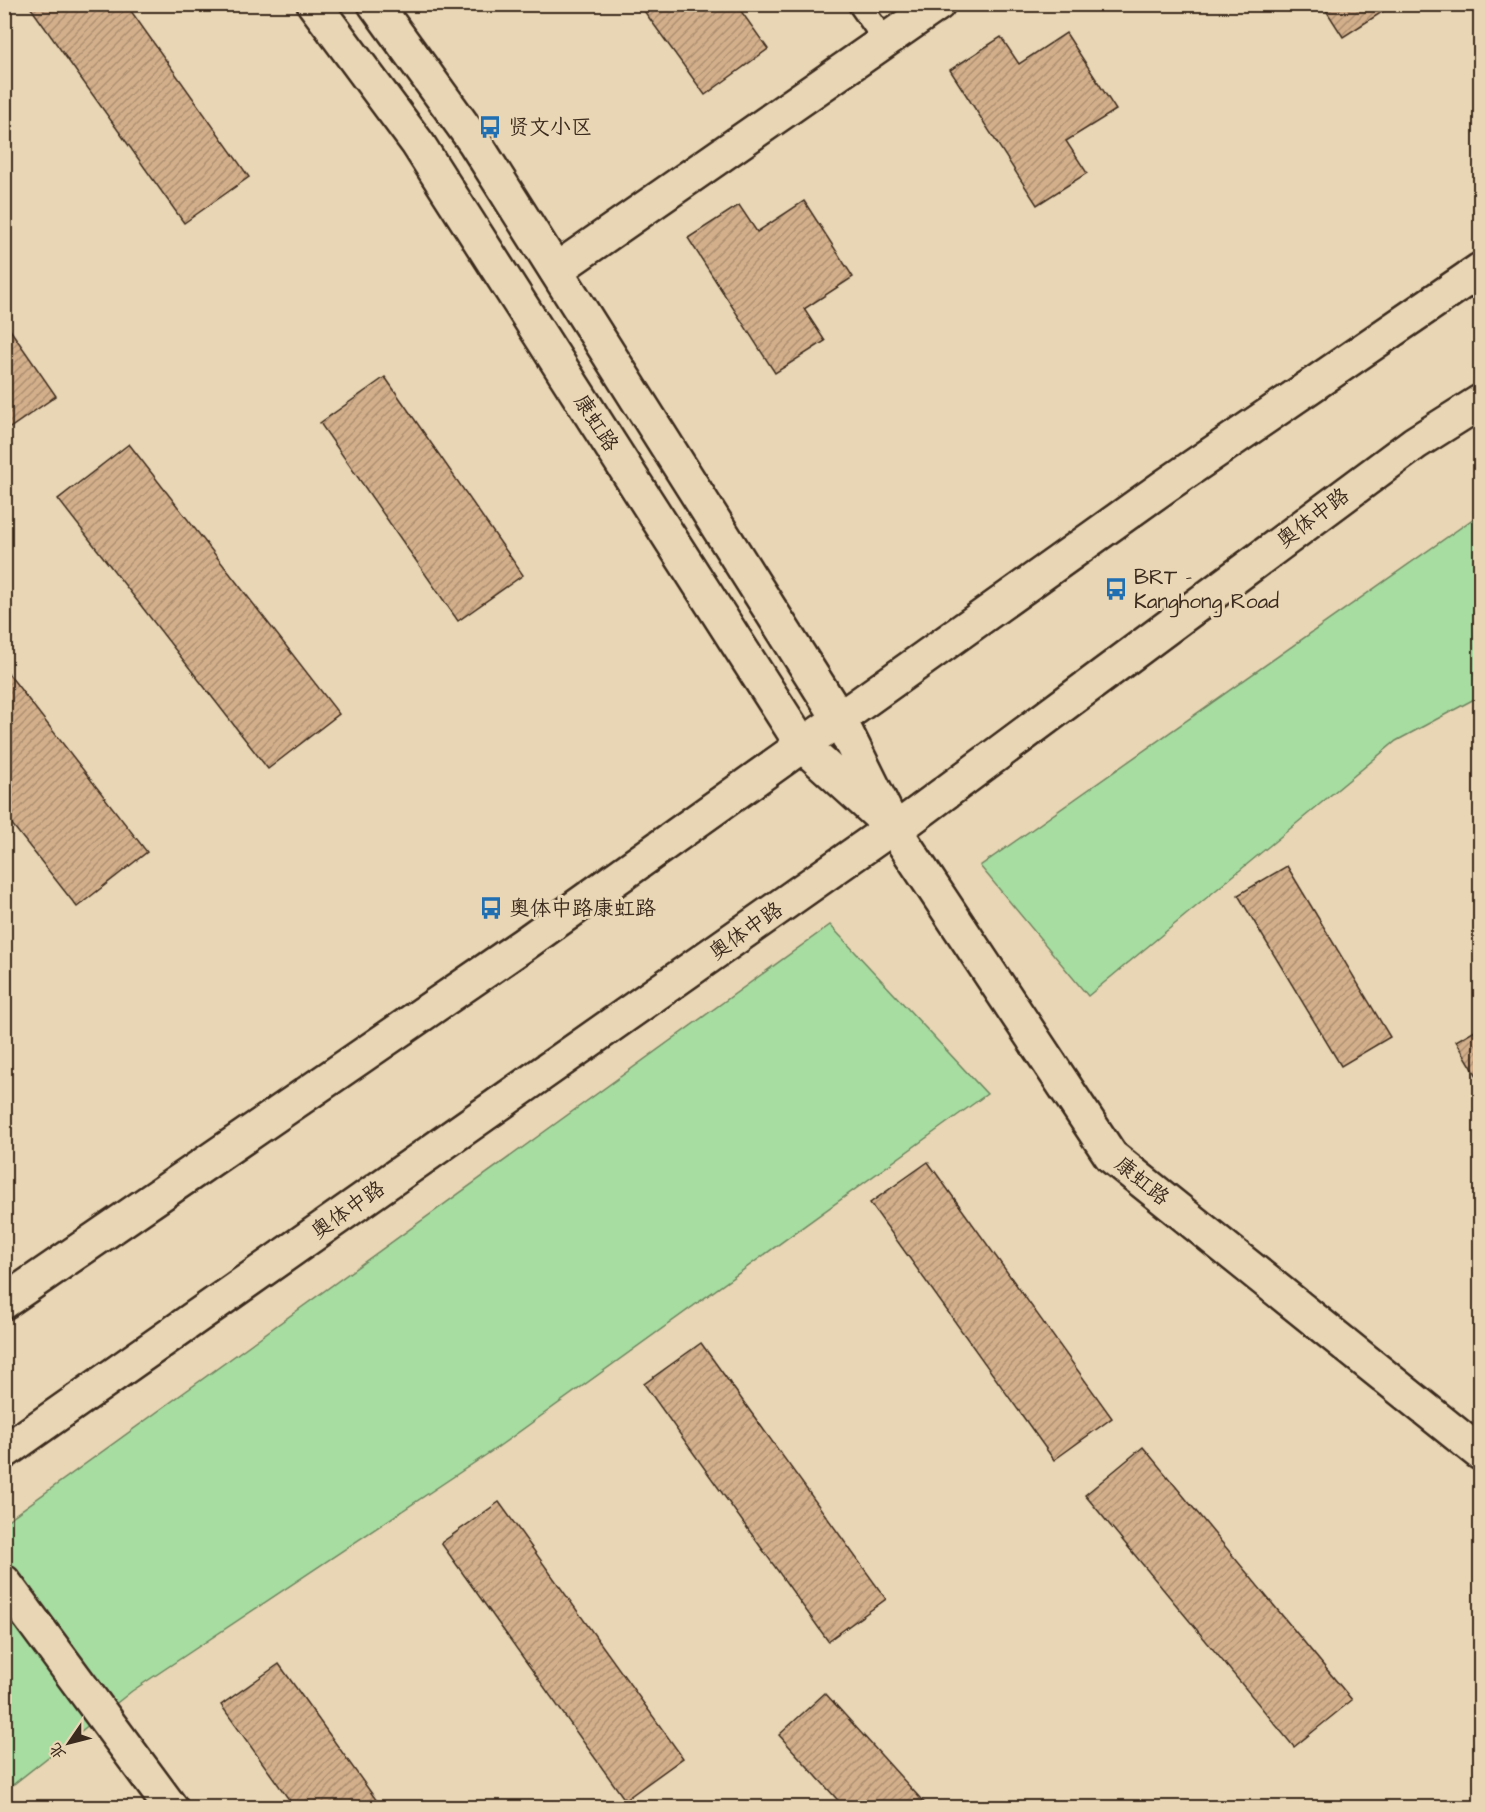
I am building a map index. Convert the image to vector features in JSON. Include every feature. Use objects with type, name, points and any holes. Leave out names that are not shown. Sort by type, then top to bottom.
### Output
[{"type":"main road","name":"康虹路","points":[[314,4],[418,144],[803,746],[893,827]]},
{"type":"main road","name":"康虹路","points":[[375,4],[458,116],[840,720],[893,827],[1111,1156],[1480,1453]]},
{"type":"main road","points":[[556,270],[938,4]]},
{"type":"main road","points":[[4,1302],[524,945],[1165,486],[1480,270]]},
{"type":"main road","name":"奥体中路","points":[[4,1452],[893,827],[919,812],[1415,442],[1480,402]]},
{"type":"main road","points":[[4,1582],[171,1808]]},
{"type":"lane","points":[[859,4],[885,40]]},
{"type":"green space","points":[[1480,514],[1480,696],[1396,741],[1088,996],[980,866]]},
{"type":"green space","points":[[830,925],[987,1094],[498,1447],[132,1691],[5,1791],[5,1522]]},
{"type":"building","points":[[28,4],[126,4],[249,177],[184,223]]},
{"type":"building","points":[[639,4],[736,4],[768,49],[705,95]]},
{"type":"building","points":[[1322,4],[1393,4],[1393,5],[1343,37]]},
{"type":"building","points":[[1066,33],[1116,110],[1066,141],[1087,173],[1037,205],[950,70],[1001,37],[1019,64]]},
{"type":"building","points":[[804,201],[853,277],[804,309],[825,341],[775,373],[688,238],[739,205],[757,232]]},
{"type":"building","points":[[4,321],[56,396],[4,432]]},
{"type":"building","points":[[385,377],[523,575],[458,621],[320,423]]},
{"type":"building","points":[[129,444],[339,714],[268,769],[58,499]]},
{"type":"building","points":[[4,668],[147,852],[77,907],[4,814]]},
{"type":"building","points":[[1287,866],[1390,1037],[1341,1066],[1238,895]]},
{"type":"building","points":[[1480,1027],[1480,1081],[1456,1041]]},
{"type":"building","points":[[928,1162],[1112,1418],[1054,1460],[870,1203]]},
{"type":"building","points":[[701,1343],[886,1599],[828,1641],[644,1384]]},
{"type":"building","points":[[1143,1447],[1352,1700],[1294,1747],[1085,1495]]},
{"type":"building","points":[[499,1502],[683,1758],[625,1800],[441,1543]]},
{"type":"building","points":[[279,1664],[382,1808],[295,1808],[221,1705]]},
{"type":"building","points":[[825,1693],[929,1808],[845,1808],[779,1735]]},
{"type":"place","name":"贤文小区","points":[[490,127]]},
{"type":"place","name":"BRT - Kanghong Road","points":[[1116,589]]},
{"type":"place","name":"奥体中路康虹路","points":[[491,908]]}]
